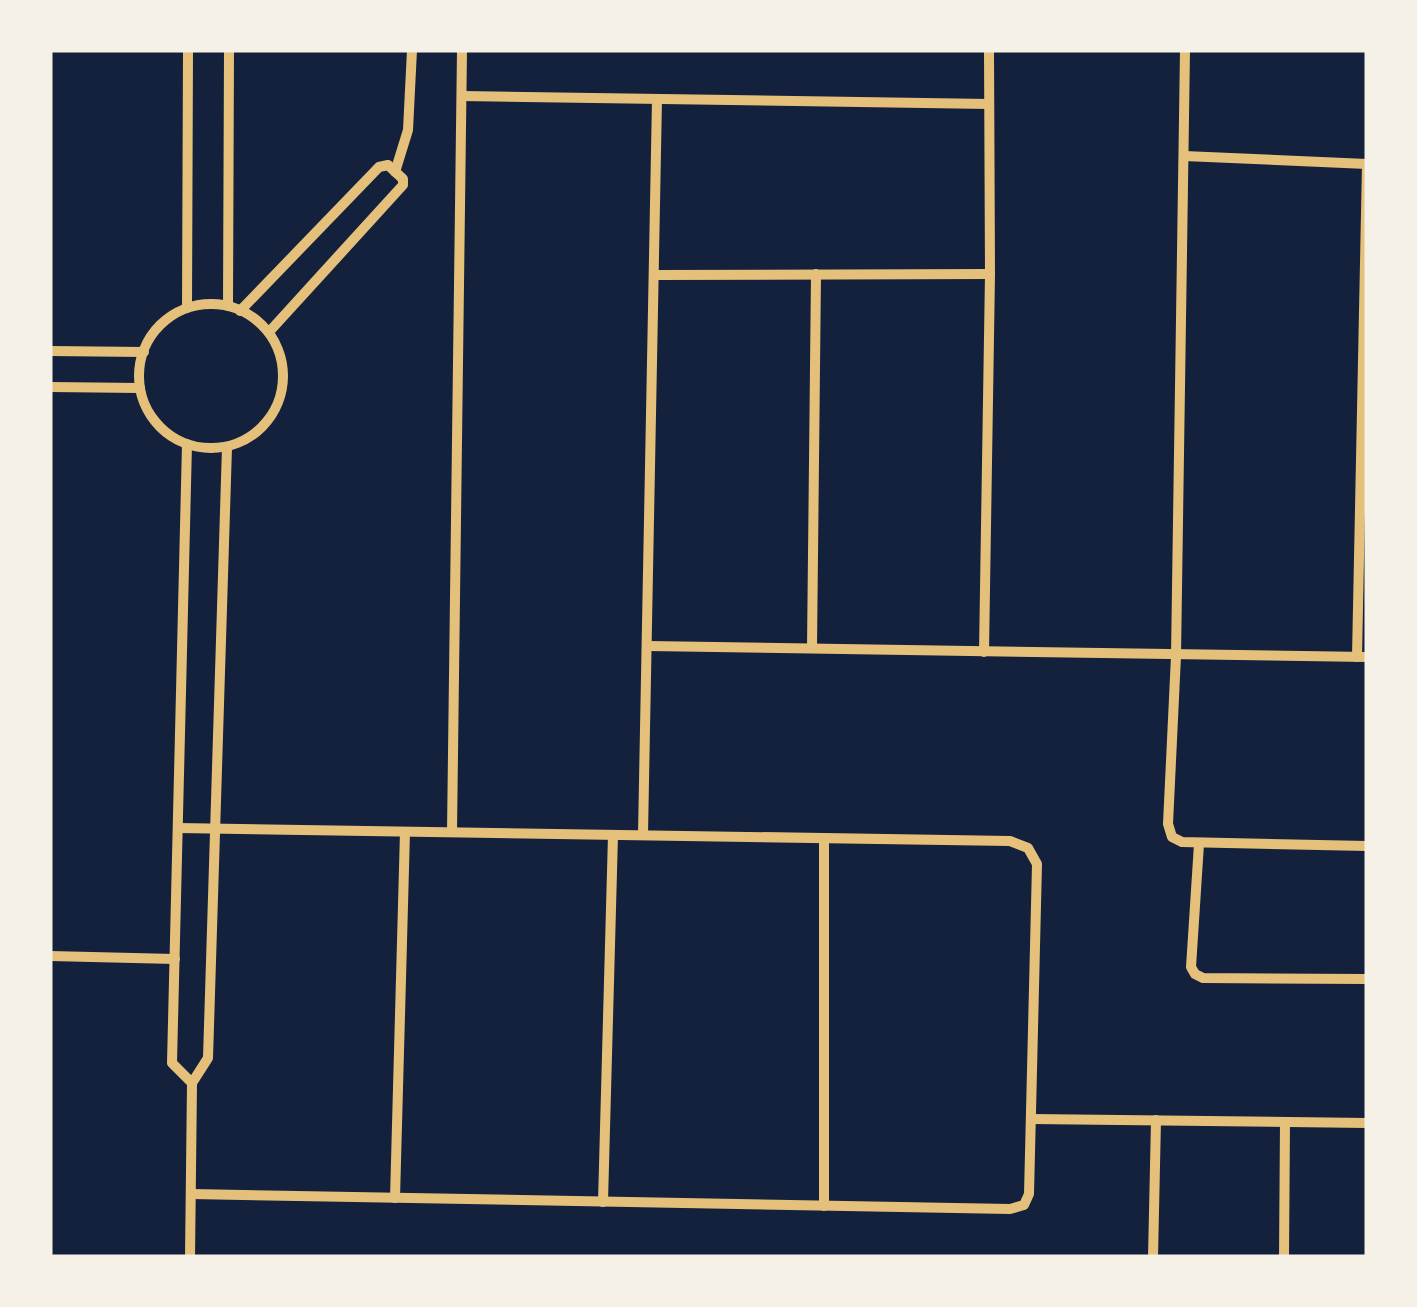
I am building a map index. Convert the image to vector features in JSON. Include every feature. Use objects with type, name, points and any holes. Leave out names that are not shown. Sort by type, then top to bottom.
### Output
[{"type":"street","points":[[187,308],[188,50]]},
{"type":"street","points":[[229,50],[234,308]]},
{"type":"street","points":[[395,172],[408,130],[412,50]]},
{"type":"street","points":[[452,832],[462,50]]},
{"type":"street","points":[[984,652],[989,50]]},
{"type":"street","points":[[1185,50],[1176,656],[1168,824],[1172,837],[1199,844],[1367,846]]},
{"type":"street","points":[[462,96],[989,104]]},
{"type":"street","points":[[643,834],[657,98]]},
{"type":"street","points":[[648,646],[1362,657],[1367,164],[1184,156]]},
{"type":"street","points":[[234,308],[379,167],[388,165],[403,179],[403,186],[269,332]]},
{"type":"street","points":[[654,274],[990,274]]},
{"type":"street","points":[[812,648],[816,274]]},
{"type":"street","points":[[208,304],[251,315],[269,332],[280,353],[284,377],[280,401],[268,422],[249,438],[226,447],[187,444],[164,432],[148,412],[140,388],[140,363],[148,339],[165,320],[187,308],[208,304]]},
{"type":"street","points":[[50,351],[144,352]]},
{"type":"street","points":[[50,387],[140,388]]},
{"type":"street","points":[[187,444],[172,1063],[192,1082]]},
{"type":"street","points":[[190,1257],[192,1082],[208,1058],[226,447]]},
{"type":"street","points":[[178,828],[1010,840],[1028,848],[1037,864],[1032,1118],[1029,1194],[1024,1205],[1010,1209],[191,1194]]},
{"type":"street","points":[[395,1198],[405,832]]},
{"type":"street","points":[[603,1202],[612,835]]},
{"type":"street","points":[[824,838],[824,1206]]},
{"type":"street","points":[[1199,844],[1191,967],[1195,974],[1203,978],[1367,979]]},
{"type":"street","points":[[50,956],[175,959]]},
{"type":"street","points":[[1032,1118],[1367,1123]]},
{"type":"street","points":[[1154,1257],[1156,1120]]},
{"type":"street","points":[[1284,1257],[1285,1122]]}]
